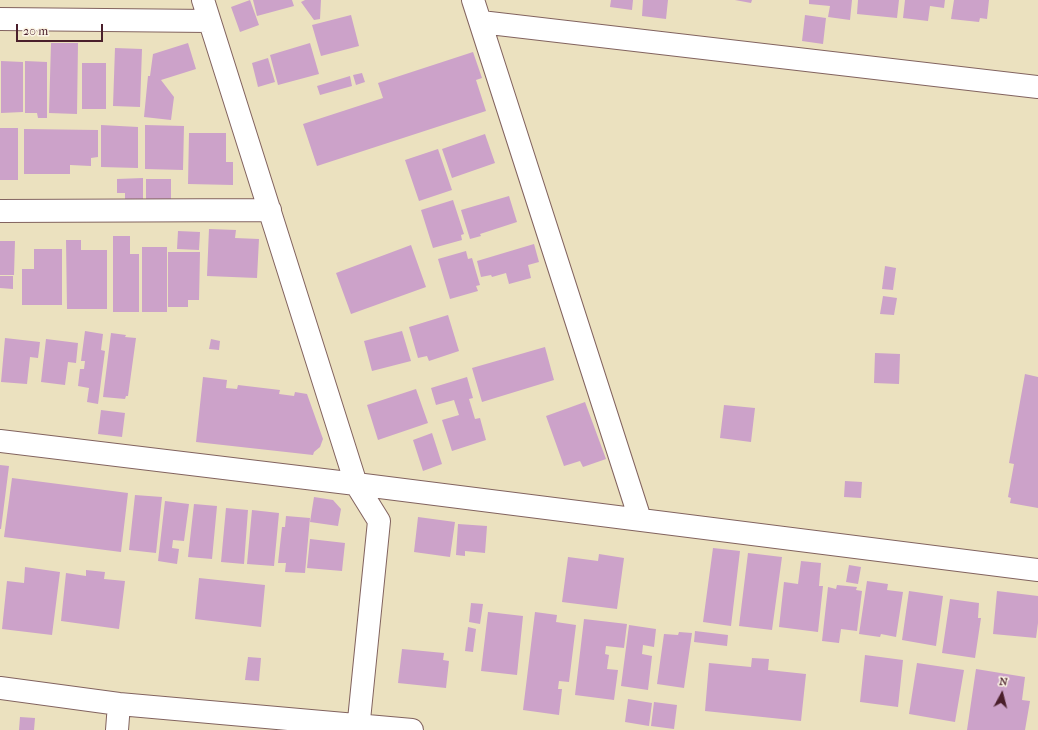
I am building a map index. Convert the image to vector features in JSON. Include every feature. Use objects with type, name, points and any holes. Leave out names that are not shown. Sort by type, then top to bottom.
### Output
[{"type":"street","points":[[203,0],[356,484],[379,521],[358,727]]},
{"type":"street","points":[[474,0],[640,519]]},
{"type":"street","points":[[0,19],[209,21]]},
{"type":"street","points":[[481,22],[1038,87]]},
{"type":"street","points":[[0,211],[270,210]]},
{"type":"street","points":[[0,441],[640,519],[1038,570]]},
{"type":"street","points":[[0,688],[119,704],[358,727],[412,730]]},
{"type":"street","points":[[117,730],[119,704]]},
{"type":"building","points":[[250,0],[259,25],[240,32],[231,7]]},
{"type":"building","points":[[253,0],[292,0],[294,6],[257,16]]},
{"type":"building","points":[[305,0],[321,0],[320,19],[314,20],[301,2]]},
{"type":"building","points":[[611,0],[633,0],[632,10],[610,7]]},
{"type":"building","points":[[643,0],[668,0],[666,19],[642,16]]},
{"type":"building","points":[[735,0],[752,0],[751,3]]},
{"type":"building","points":[[809,0],[852,0],[850,20],[828,17],[830,6],[809,4]]},
{"type":"building","points":[[858,0],[899,0],[897,18],[857,14]]},
{"type":"building","points":[[905,0],[945,0],[944,8],[930,6],[928,21],[903,18]]},
{"type":"building","points":[[954,0],[989,0],[987,19],[980,18],[979,22],[951,19]]},
{"type":"building","points":[[351,15],[359,46],[321,56],[312,25]]},
{"type":"building","points":[[805,15],[826,18],[823,44],[802,41]]},
{"type":"building","points":[[51,43],[78,43],[77,114],[49,113]]},
{"type":"building","points":[[188,43],[196,69],[161,80],[174,97],[171,120],[144,117],[148,76],[150,76],[153,54]]},
{"type":"building","points":[[310,43],[319,74],[278,85],[270,55]]},
{"type":"building","points":[[115,48],[142,49],[140,107],[113,106]]},
{"type":"building","points":[[473,52],[482,78],[476,80],[486,111],[317,166],[303,124],[383,98],[378,83]]},
{"type":"building","points":[[268,58],[275,82],[258,87],[252,63]]},
{"type":"building","points":[[1,61],[23,62],[23,112],[1,113]]},
{"type":"building","points":[[25,61],[47,62],[47,118],[38,118],[37,113],[25,113]]},
{"type":"building","points":[[82,63],[106,63],[106,109],[82,109]]},
{"type":"building","points":[[362,73],[365,82],[356,85],[353,75]]},
{"type":"building","points":[[350,76],[352,86],[320,95],[317,86]]},
{"type":"building","points":[[101,125],[138,127],[138,168],[101,167]]},
{"type":"building","points":[[145,125],[184,126],[183,170],[145,169]]},
{"type":"building","points":[[0,128],[18,128],[18,180],[0,180]]},
{"type":"building","points":[[24,129],[98,130],[98,157],[91,158],[91,166],[70,165],[70,174],[24,174]]},
{"type":"building","points":[[189,133],[226,133],[226,162],[233,162],[233,185],[188,184]]},
{"type":"building","points":[[485,134],[495,163],[452,178],[442,149]]},
{"type":"building","points":[[438,149],[452,190],[419,201],[405,160]]},
{"type":"building","points":[[143,178],[143,201],[125,201],[125,193],[117,193],[117,179]]},
{"type":"building","points":[[146,179],[171,179],[171,201],[146,201]]},
{"type":"building","points":[[509,196],[517,222],[480,234],[481,236],[470,239],[461,210]]},
{"type":"building","points":[[453,200],[464,234],[461,235],[462,240],[433,248],[421,210]]},
{"type":"building","points":[[209,229],[236,230],[235,238],[259,239],[257,278],[207,276]]},
{"type":"building","points":[[178,231],[200,232],[199,250],[177,249]]},
{"type":"building","points":[[113,236],[130,236],[130,254],[139,254],[139,312],[113,312]]},
{"type":"building","points":[[66,240],[81,240],[81,250],[107,250],[107,309],[67,309]]},
{"type":"building","points":[[0,241],[15,241],[14,275],[0,275]]},
{"type":"building","points":[[534,244],[539,262],[528,265],[531,278],[509,284],[506,273],[492,277],[491,275],[481,277],[477,261]]},
{"type":"building","points":[[411,245],[426,287],[351,314],[336,273]]},
{"type":"building","points":[[142,247],[167,247],[167,312],[142,312]]},
{"type":"building","points":[[34,249],[62,249],[62,305],[22,305],[22,269],[34,269]]},
{"type":"building","points":[[466,251],[468,259],[472,258],[480,285],[476,286],[478,291],[450,299],[438,259]]},
{"type":"building","points":[[168,252],[200,252],[199,300],[188,300],[188,307],[168,307]]},
{"type":"building","points":[[885,266],[896,268],[893,290],[882,289]]},
{"type":"building","points":[[0,276],[13,276],[13,289],[0,288]]},
{"type":"building","points":[[883,296],[897,298],[894,315],[880,314]]},
{"type":"building","points":[[448,315],[459,351],[429,361],[427,356],[418,358],[409,327]]},
{"type":"building","points":[[85,331],[103,334],[101,350],[105,351],[98,404],[87,402],[89,388],[78,386],[80,369],[84,369],[85,361],[81,361]]},
{"type":"building","points":[[402,331],[411,361],[372,371],[364,341]]},
{"type":"building","points":[[111,333],[136,338],[128,396],[126,396],[125,399],[103,397]]},
{"type":"building","points":[[5,338],[40,342],[38,358],[30,357],[27,384],[1,382]]},
{"type":"building","points":[[46,339],[78,343],[76,363],[68,362],[65,385],[41,382]]},
{"type":"building","points":[[211,339],[220,341],[219,350],[209,349]]},
{"type":"building","points":[[545,347],[554,380],[482,402],[472,368]]},
{"type":"building","points":[[875,353],[900,354],[899,384],[874,383]]},
{"type":"building","points":[[1025,374],[1038,377],[1038,508],[1010,503],[1011,498],[1008,497],[1014,464],[1009,463]]},
{"type":"building","points":[[203,377],[227,380],[226,388],[237,389],[238,385],[280,390],[279,394],[294,396],[295,392],[307,394],[323,439],[320,447],[314,452],[313,455],[196,442]]},
{"type":"building","points":[[467,377],[473,398],[469,399],[475,419],[480,418],[486,440],[452,451],[442,420],[459,415],[454,400],[436,405],[431,388]]},
{"type":"building","points":[[416,389],[428,423],[378,440],[367,405]]},
{"type":"building","points":[[585,402],[606,459],[583,467],[580,461],[564,466],[546,416]]},
{"type":"building","points":[[724,405],[755,408],[751,442],[720,438]]},
{"type":"building","points":[[101,410],[125,413],[122,437],[98,434]]},
{"type":"building","points":[[432,433],[442,464],[423,471],[413,440]]},
{"type":"building","points":[[0,465],[9,466],[1,529],[0,529]]},
{"type":"building","points":[[12,478],[128,493],[121,552],[4,537]]},
{"type":"building","points":[[845,481],[862,482],[861,498],[844,497]]},
{"type":"building","points":[[135,495],[162,497],[156,553],[129,550]]},
{"type":"building","points":[[314,497],[333,500],[341,509],[338,526],[310,522]]},
{"type":"building","points":[[165,501],[189,504],[184,541],[173,540],[172,548],[179,549],[177,564],[158,561]]},
{"type":"building","points":[[194,504],[217,506],[212,559],[188,557]]},
{"type":"building","points":[[226,508],[248,510],[244,564],[221,562]]},
{"type":"building","points":[[252,510],[279,513],[274,566],[247,564]]},
{"type":"building","points":[[286,516],[310,518],[305,573],[285,572],[286,563],[278,563],[282,527],[285,527]]},
{"type":"building","points":[[418,517],[455,522],[450,557],[414,552]]},
{"type":"building","points":[[458,524],[487,526],[485,553],[465,551],[465,556],[456,555]]},
{"type":"building","points":[[310,539],[345,543],[342,571],[307,568]]},
{"type":"building","points":[[713,548],[740,551],[731,626],[703,622]]},
{"type":"building","points":[[748,553],[782,557],[772,630],[739,626]]},
{"type":"building","points":[[599,554],[624,558],[617,609],[562,602],[568,557],[598,561]]},
{"type":"building","points":[[801,561],[821,563],[819,586],[823,586],[818,632],[779,627],[784,582],[798,584]]},
{"type":"building","points":[[849,565],[861,567],[858,584],[846,582]]},
{"type":"building","points":[[25,567],[60,572],[52,635],[2,629],[7,581],[24,583]]},
{"type":"building","points":[[86,570],[105,572],[104,579],[125,581],[119,629],[61,621],[66,573],[86,576]]},
{"type":"building","points":[[199,578],[265,585],[261,627],[195,619]]},
{"type":"building","points":[[867,581],[888,584],[887,590],[903,592],[896,637],[881,634],[880,637],[859,634]]},
{"type":"building","points":[[837,585],[857,587],[856,590],[862,591],[857,631],[841,629],[839,643],[822,641],[828,587],[836,589]]},
{"type":"building","points":[[909,591],[943,596],[936,646],[902,640]]},
{"type":"building","points":[[997,591],[1038,596],[1038,623],[1036,638],[993,634]]},
{"type":"building","points":[[950,599],[979,603],[978,618],[981,618],[975,658],[942,653]]},
{"type":"building","points":[[471,603],[483,604],[480,624],[469,622]]},
{"type":"building","points":[[488,612],[523,616],[517,675],[481,671]]},
{"type":"building","points":[[535,612],[557,615],[556,622],[576,625],[569,682],[559,681],[558,689],[562,689],[559,715],[523,710]]},
{"type":"building","points":[[584,619],[627,624],[624,648],[606,646],[605,654],[609,655],[607,669],[618,670],[614,700],[575,695]]},
{"type":"building","points":[[629,625],[656,629],[654,647],[643,645],[642,654],[652,656],[648,690],[621,686]]},
{"type":"building","points":[[468,627],[476,629],[473,652],[465,651]]},
{"type":"building","points":[[695,631],[728,635],[727,646],[694,642]]},
{"type":"building","points":[[679,632],[692,633],[684,688],[657,684],[664,634],[678,635]]},
{"type":"building","points":[[402,649],[444,653],[443,660],[449,661],[446,688],[398,683]]},
{"type":"building","points":[[865,655],[903,660],[898,707],[860,702]]},
{"type":"building","points":[[248,657],[261,658],[259,681],[245,680]]},
{"type":"building","points":[[752,658],[769,659],[768,670],[806,674],[801,721],[705,711],[709,663],[751,667]]},
{"type":"building","points":[[917,663],[964,670],[955,722],[909,714]]},
{"type":"building","points":[[976,669],[1025,677],[1022,700],[1030,701],[1025,730],[967,730]]},
{"type":"building","points":[[628,699],[652,703],[649,726],[625,722]]},
{"type":"building","points":[[654,702],[677,705],[674,729],[651,726]]},
{"type":"building","points":[[20,717],[35,718],[34,730],[19,730]]}]
